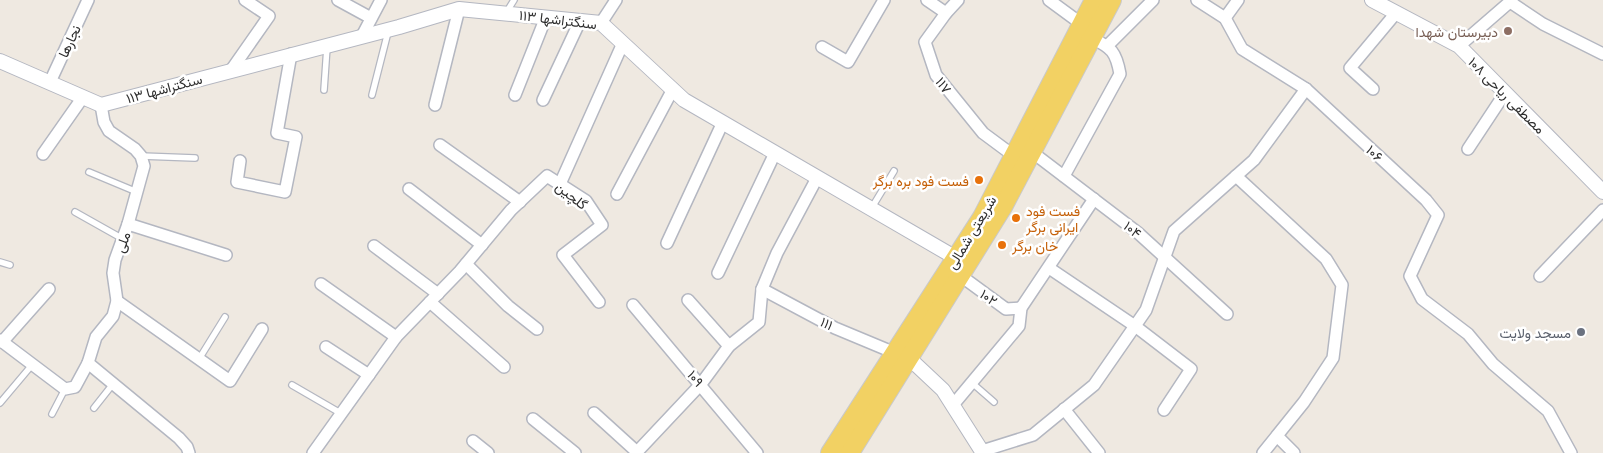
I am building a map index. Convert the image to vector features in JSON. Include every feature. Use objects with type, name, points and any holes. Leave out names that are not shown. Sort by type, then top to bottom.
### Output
[{"type":"main road","name":"شریعتی شمالی","points":[[902,356],[956,258],[982,217],[1014,156],[1094,36],[1094,0]]},
{"type":"main road","name":"شریعتی شمالی","points":[[841,451],[902,356],[961,276],[1003,207],[1112,0]]},
{"type":"street","name":"نجارها","points":[[50,82],[88,0]]},
{"type":"street","points":[[232,70],[269,16],[245,0]]},
{"type":"street","points":[[338,0],[372,18]]},
{"type":"street","points":[[362,36],[381,0]]},
{"type":"street","points":[[601,22],[616,0]]},
{"type":"street","points":[[822,47],[848,62],[884,0]]},
{"type":"street","points":[[927,0],[946,13]]},
{"type":"street","name":"۱۱۷","points":[[958,0],[925,42],[936,75],[984,133],[1014,156]]},
{"type":"street","points":[[1049,0],[1117,57],[1120,74],[1064,176]]},
{"type":"street","points":[[1094,36],[1154,0]]},
{"type":"street","name":"۱۰۶","points":[[1197,0],[1225,18],[1242,49],[1306,89],[1426,200],[1438,215],[1410,276],[1422,299],[1468,334],[1493,364],[1548,411],[1562,432],[1571,453]]},
{"type":"street","points":[[1225,18],[1238,0]]},
{"type":"street","name":"مصطفی ریاحی ۱۰۸","points":[[1372,0],[1459,46],[1603,192]]},
{"type":"street","points":[[1459,46],[1511,1],[1543,24],[1603,54]]},
{"type":"street","points":[[435,105],[469,6]]},
{"type":"street","name":"سنگتراشها ۱۱۳","points":[[101,105],[389,30],[469,6],[506,13],[601,22],[684,100],[956,258]]},
{"type":"street","points":[[1373,88],[1350,68],[1396,13]]},
{"type":"street","points":[[515,95],[546,17]]},
{"type":"street","points":[[543,100],[580,20]]},
{"type":"street","points":[[560,184],[623,43]]},
{"type":"street","points":[[240,161],[237,182],[285,192],[296,138],[277,133],[291,54]]},
{"type":"street","points":[[0,60],[101,105],[104,122],[109,131],[135,148],[142,156]]},
{"type":"street","points":[[618,194],[673,89]]},
{"type":"street","points":[[902,356],[943,390],[982,452],[1033,435],[1094,384],[1146,310],[1174,231],[1254,160],[1306,89]]},
{"type":"street","points":[[1468,149],[1505,93]]},
{"type":"street","points":[[43,154],[83,97]]},
{"type":"street","points":[[667,242],[723,122]]},
{"type":"street","points":[[440,145],[520,202]]},
{"type":"street","name":"۱۰۴","points":[[1032,152],[1137,232],[1227,314]]},
{"type":"street","points":[[718,273],[775,153]]},
{"type":"street","name":"ملی","points":[[117,302],[113,273],[144,166],[142,156]]},
{"type":"street","name":"گلچین","points":[[313,453],[396,338],[466,264],[520,202],[548,176],[586,202],[602,225],[563,255],[599,302]]},
{"type":"street","points":[[1236,176],[1326,259],[1342,285],[1333,358],[1304,402],[1263,453]]},
{"type":"street","points":[[594,412],[637,453],[701,384],[729,346],[759,322],[762,289],[777,253],[817,178]]},
{"type":"street","points":[[409,189],[482,245]]},
{"type":"street","points":[[953,405],[1019,326],[1020,308],[1049,268],[1094,199]]},
{"type":"street","points":[[1540,276],[1603,210]]},
{"type":"street","points":[[128,224],[226,255]]},
{"type":"street","points":[[374,246],[434,298],[504,367]]},
{"type":"street","points":[[466,264],[508,306],[537,329]]},
{"type":"street","points":[[1049,268],[1135,326],[1190,369],[1164,410]]},
{"type":"street","name":"۱۰۲","points":[[961,276],[1006,309],[1020,308]]},
{"type":"street","points":[[321,284],[396,338]]},
{"type":"street","points":[[49,289],[1,341],[32,365],[70,388],[88,363],[96,338],[113,316],[117,302],[230,381],[262,329]]},
{"type":"street","name":"۱۱۱","points":[[762,289],[835,328],[902,356]]},
{"type":"street","points":[[688,300],[729,346]]},
{"type":"street","name":"۱۰۹","points":[[633,305],[757,453]]},
{"type":"street","points":[[326,347],[369,375]]},
{"type":"street","points":[[88,363],[179,438],[187,447],[189,453]]},
{"type":"street","points":[[1064,409],[1100,453]]},
{"type":"street","points":[[534,419],[575,453]]},
{"type":"street","points":[[1277,436],[1294,453]]},
{"type":"street","points":[[473,441],[488,453]]},
{"type":"lane","points":[[506,13],[514,0]]},
{"type":"lane","points":[[372,95],[389,30]]},
{"type":"lane","points":[[324,90],[327,45]]},
{"type":"lane","points":[[142,156],[195,158]]},
{"type":"lane","points":[[871,209],[894,170]]},
{"type":"lane","points":[[89,172],[137,192]]},
{"type":"lane","points":[[75,212],[123,238]]},
{"type":"lane","points":[[0,262],[10,265]]},
{"type":"lane","points":[[199,359],[225,316]]},
{"type":"lane","points":[[0,403],[32,365]]},
{"type":"lane","points":[[971,382],[994,402]]},
{"type":"lane","points":[[94,408],[113,384]]},
{"type":"lane","points":[[292,385],[342,414]]},
{"type":"lane","points":[[52,414],[70,388]]},
{"type":"place","name":"دبیرستان شهدا","points":[[1508,31]]},
{"type":"place","name":"فست فود بره برگر","points":[[979,180]]},
{"type":"place","name":"فست فود ایرانی برگر","points":[[1016,218]]},
{"type":"place","name":"خان برگر","points":[[1002,245]]},
{"type":"place","name":"مسجد ولایت","points":[[1581,332]]}]
